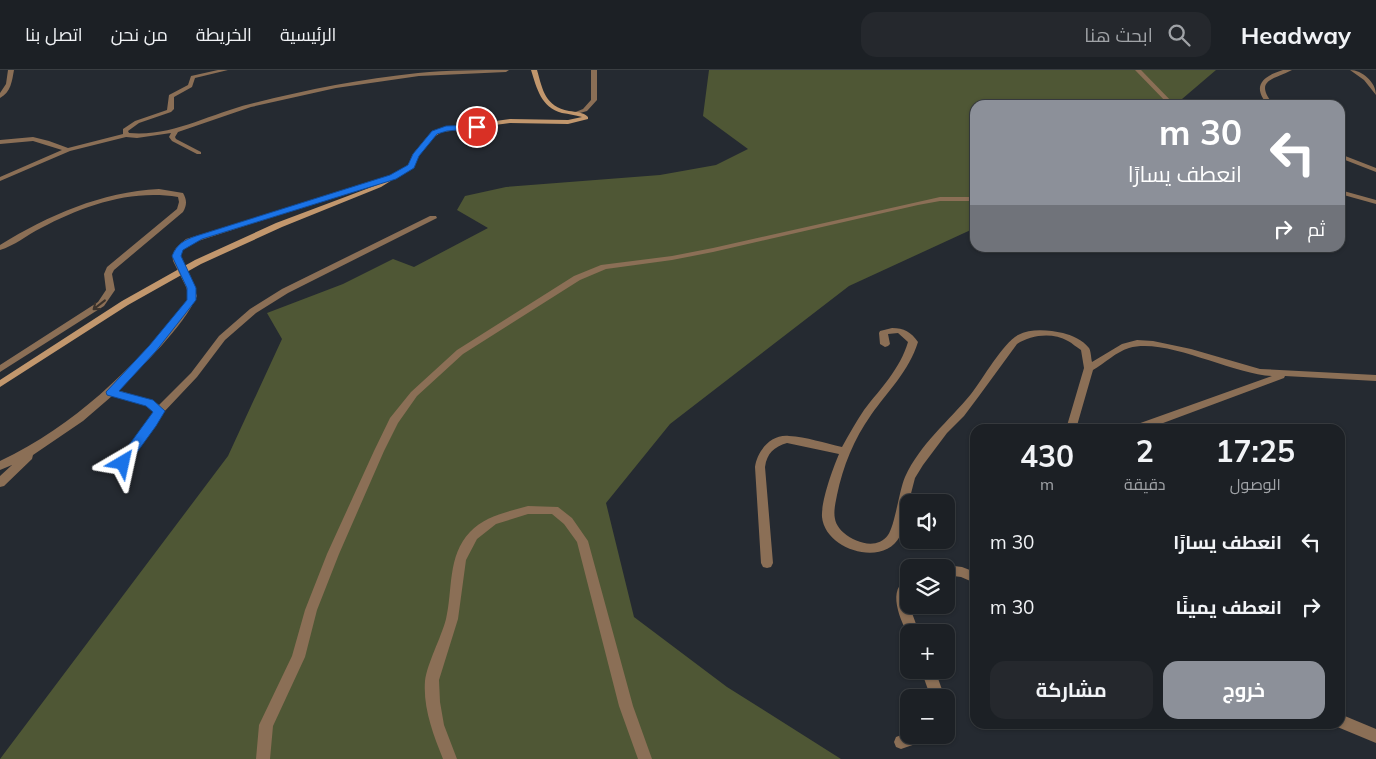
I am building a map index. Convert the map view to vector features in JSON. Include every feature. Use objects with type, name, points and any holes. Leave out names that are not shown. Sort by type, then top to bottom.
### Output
[{"type":"main road","points":[[0,384],[139,295],[198,262],[279,225],[365,192],[393,177],[411,166],[415,156],[430,137],[440,130],[510,121],[568,122],[586,118],[583,115],[558,110],[547,104],[541,95],[534,70]]},
{"type":"street","points":[[0,96],[6,93],[11,70]]},
{"type":"street","points":[[126,135],[125,130],[137,122],[169,111],[171,109],[171,96],[190,86],[193,77],[225,70]]},
{"type":"street","points":[[0,179],[68,150],[126,135],[136,136],[176,131],[242,108],[336,86],[419,74],[506,70]]},
{"type":"street","points":[[575,114],[585,110],[594,100],[594,70]]},
{"type":"street","points":[[1138,70],[1167,100]]},
{"type":"street","points":[[1267,100],[1263,95],[1262,89],[1264,81],[1273,74],[1289,70]]},
{"type":"street","points":[[1356,70],[1366,79],[1376,94]]},
{"type":"street","points":[[176,131],[172,136],[174,140],[199,153]]},
{"type":"street","points":[[0,142],[33,140],[48,142],[68,148],[68,150]]},
{"type":"street","points":[[1345,158],[1376,170]]},
{"type":"street","points":[[0,466],[36,448],[80,418],[111,392],[187,309],[193,296],[177,260],[176,256],[179,248],[189,241],[393,177]]},
{"type":"street","points":[[0,248],[40,224],[94,204],[143,192],[164,191],[180,195],[183,205],[180,210],[115,264],[108,274],[112,286],[110,292],[101,304],[0,369]]},
{"type":"street","points":[[1345,193],[1376,202]]},
{"type":"street","points":[[263,759],[266,725],[298,657],[311,610],[333,554],[379,451],[394,421],[414,394],[460,352],[577,278],[604,267],[672,258],[713,250],[918,203],[940,199],[970,199]]},
{"type":"street","points":[[123,463],[159,411],[194,375],[222,338],[253,311],[285,291],[433,218]]},
{"type":"street","points":[[885,344],[883,333],[894,330],[904,331],[913,342],[910,356],[899,374],[862,420],[844,451],[832,491],[828,516],[829,522],[838,534],[861,546],[874,549],[888,542],[894,536],[910,478],[919,462],[943,430],[960,414],[976,394],[1014,342],[1023,336],[1051,333],[1063,335],[1076,342],[1085,350],[1089,368],[1072,424]]},
{"type":"street","points":[[1089,368],[1126,345],[1138,343],[1172,348],[1242,369],[1286,374],[1322,374],[1376,378]]},
{"type":"street","points":[[1150,424],[1286,374]]},
{"type":"street","points":[[111,392],[150,403],[159,411]]},
{"type":"street","points":[[767,563],[760,467],[760,458],[766,449],[778,441],[788,439],[844,451]]},
{"type":"street","points":[[0,483],[36,448]]},
{"type":"street","points":[[450,759],[437,725],[432,680],[452,619],[460,559],[473,536],[492,521],[528,510],[554,510],[568,521],[582,541],[626,706],[645,759]]},
{"type":"street","points":[[955,571],[970,576]]},
{"type":"street","points":[[1345,723],[1376,736]]},
{"type":"green space","points":[[709,70],[1216,70],[1181,100],[970,100],[970,230],[849,286],[670,424],[606,503],[634,617],[727,687],[841,759],[0,759],[228,456],[282,339],[267,313],[343,284],[393,259],[414,267],[488,228],[457,210],[465,196],[506,187],[660,175],[716,165],[748,149],[703,116]]},
{"type":"route","points":[[123,463],[159,411],[150,403],[111,392],[153,348],[187,309],[192,300],[191,288],[177,260],[176,256],[179,248],[189,241],[393,177],[411,166],[415,156],[434,133],[446,128],[477,127]]}]
